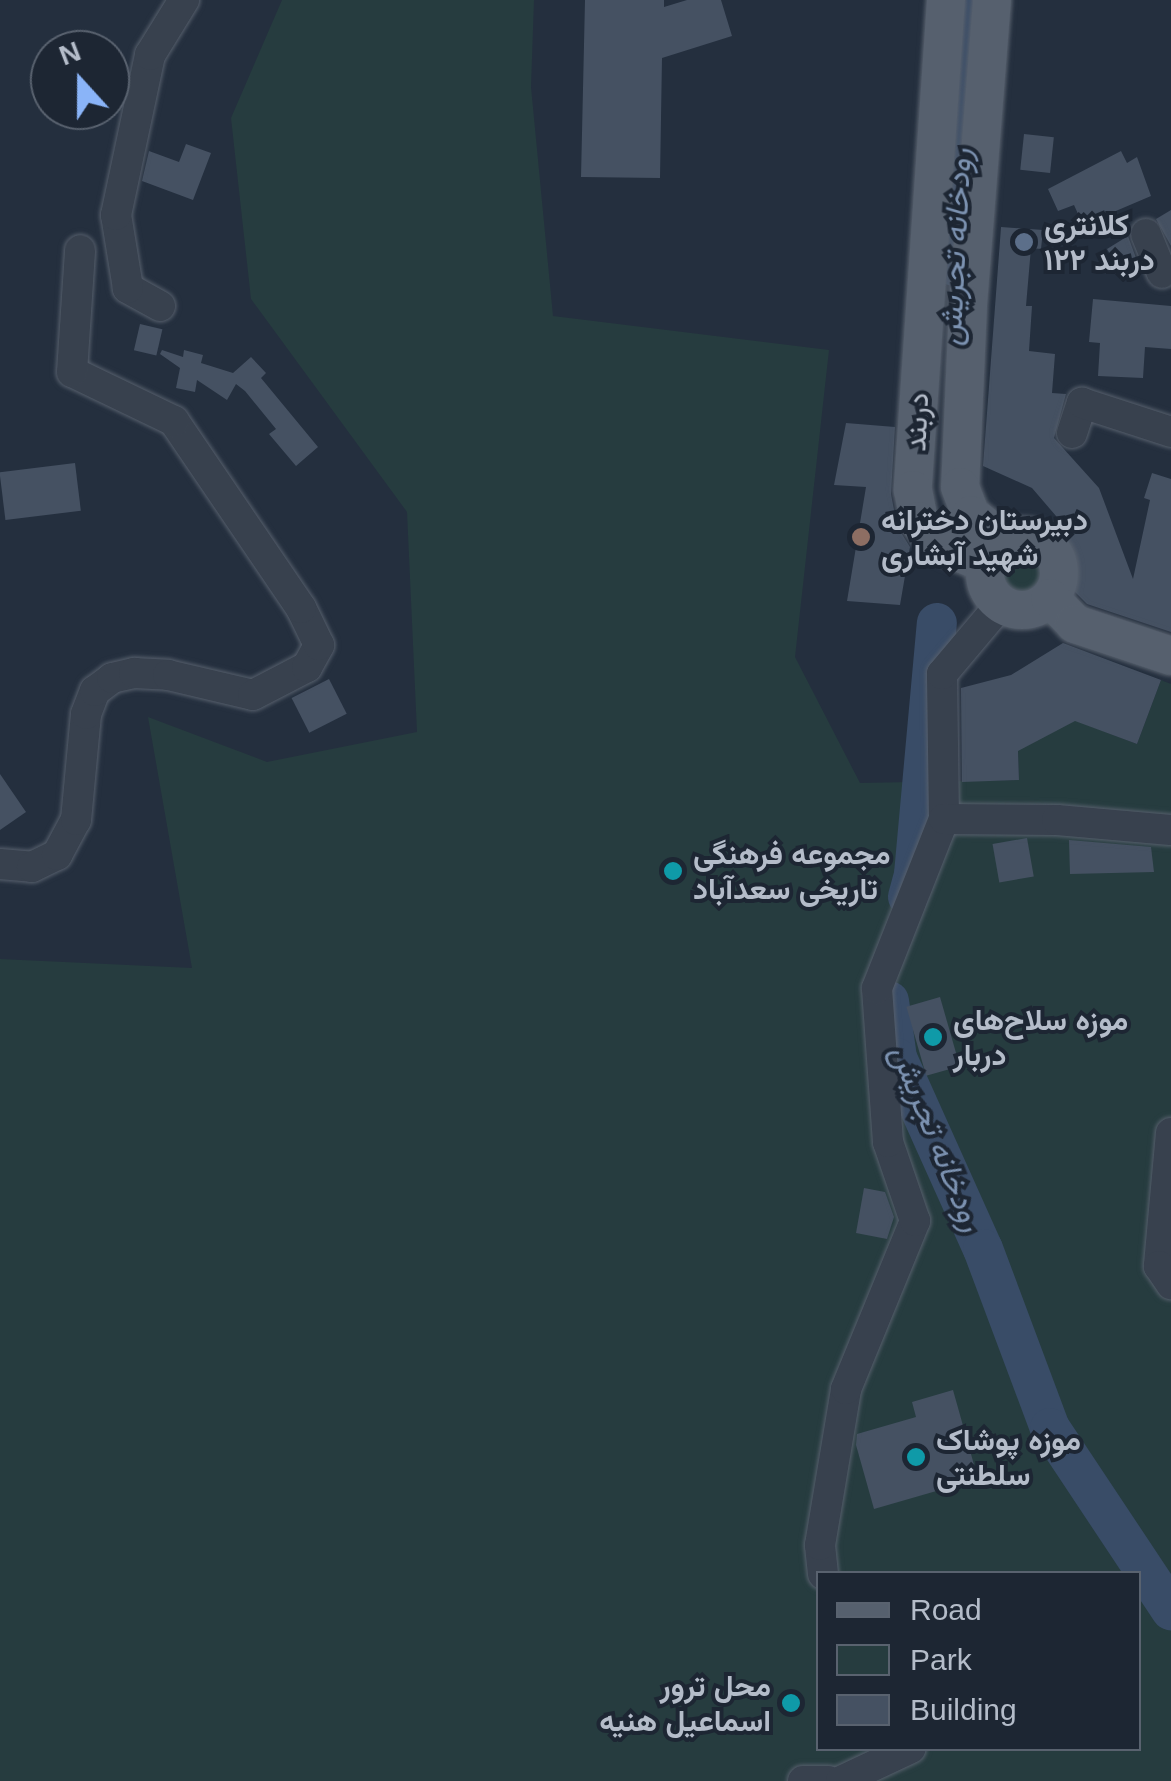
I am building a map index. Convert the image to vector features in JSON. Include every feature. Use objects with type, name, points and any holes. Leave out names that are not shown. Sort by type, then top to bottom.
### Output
[{"type":"main road","name":"دربند","points":[[946,0],[913,490],[920,522],[934,542],[995,552]]},
{"type":"main road","name":"دربند","points":[[992,0],[968,306],[960,488],[995,552]]},
{"type":"main road","points":[[1026,537],[1047,546],[1058,577],[1050,598],[1032,609],[1001,604],[987,587],[995,552],[1026,537]]},
{"type":"main road","points":[[1050,598],[1074,624],[1171,656]]},
{"type":"street","points":[[160,306],[128,288],[116,214],[150,56],[184,0]]},
{"type":"street","points":[[1146,234],[1162,273]]},
{"type":"street","points":[[0,864],[32,868],[57,854],[76,820],[86,714],[94,691],[112,678],[134,673],[168,676],[253,696],[307,667],[319,645],[301,608],[174,422],[72,372],[80,250]]},
{"type":"street","points":[[1072,433],[1082,402],[1171,432]]},
{"type":"street","points":[[823,1571],[820,1545],[846,1388],[915,1221],[888,1142],[877,988],[944,819],[942,674],[1001,604]]},
{"type":"street","points":[[944,819],[1057,820],[1171,830]]},
{"type":"street","points":[[1171,1133],[1159,1266],[1171,1284]]},
{"type":"street","points":[[841,1781],[905,1751]]},
{"type":"street","points":[[803,1781],[828,1781]]},
{"type":"green space","name":"مجموعه فرهنگی تاریخی سعدآباد","points":[[282,0],[534,0],[531,87],[553,316],[829,350],[795,657],[860,783],[1019,780],[1018,750],[1074,720],[1137,744],[1161,680],[1171,684],[1171,1781],[0,1781],[0,959],[192,968],[148,717],[267,762],[417,732],[407,512],[251,299],[231,118]]},
{"type":"green space","points":[[1021,552],[1036,558],[1042,573],[1036,588],[1021,594],[1006,588],[1000,573],[1006,558]]},
{"type":"building","points":[[585,0],[664,0],[664,7],[687,0],[721,0],[732,36],[662,58],[660,178],[581,177]]},
{"type":"building","points":[[1024,134],[1054,137],[1050,173],[1020,170]]},
{"type":"building","points":[[186,144],[211,153],[193,200],[142,181],[149,151],[179,162]]},
{"type":"building","points":[[1121,151],[1127,163],[1137,157],[1151,196],[1083,225],[1074,205],[1058,211],[1048,189]]},
{"type":"building","points":[[1171,210],[1171,246],[1156,219]]},
{"type":"building","points":[[1001,227],[1043,230],[1041,249],[1031,248],[1026,306],[1032,306],[1029,351],[1055,354],[1052,393],[1066,394],[1054,438],[1099,488],[1133,579],[1150,500],[1144,498],[1152,473],[1171,479],[1171,632],[1087,604],[1071,588],[1070,548],[1056,516],[1032,488],[983,466]]},
{"type":"building","points":[[1128,236],[1140,269],[1121,273],[1107,249]]},
{"type":"building","points":[[1093,299],[1171,306],[1171,349],[1145,347],[1143,378],[1098,376],[1100,343],[1089,342]]},
{"type":"building","points":[[140,324],[162,329],[156,355],[134,350]]},
{"type":"building","points":[[162,350],[183,357],[184,350],[203,355],[201,363],[233,373],[251,357],[266,373],[261,378],[318,447],[296,466],[269,434],[276,429],[245,391],[236,384],[227,400],[197,380],[195,392],[176,388],[180,368],[160,354]]},
{"type":"building","points":[[846,423],[895,427],[891,494],[897,526],[910,547],[900,605],[847,601],[866,487],[834,485]]},
{"type":"building","points":[[75,463],[81,511],[5,520],[0,472]]},
{"type":"building","points":[[1063,643],[1161,680],[1137,744],[1075,721],[1018,751],[1019,780],[962,782],[961,688],[1011,675]]},
{"type":"building","points":[[329,679],[347,714],[309,733],[292,698]]},
{"type":"building","points":[[0,774],[26,812],[0,830]]},
{"type":"building","points":[[1027,838],[1034,876],[999,882],[993,844]]},
{"type":"building","points":[[1069,840],[1151,847],[1154,872],[1070,874]]},
{"type":"building","name":"موزه سلاح‌های دربار","points":[[940,997],[960,1066],[926,1076],[906,1007]]},
{"type":"building","points":[[864,1188],[885,1192],[894,1217],[887,1239],[856,1233]]},
{"type":"building","name":"موزه پوشاک سلطنتی","points":[[953,1390],[978,1479],[874,1509],[856,1445],[857,1434],[916,1417],[912,1402]]},
{"type":"waterway","name":"رودخانه تجریش","points":[[954,266],[967,0]]},
{"type":"waterway","name":"رودخانه تجریش","points":[[908,897],[914,874],[937,623]]},
{"type":"waterway","name":"رودخانه تجریش","points":[[889,1001],[897,1058],[983,1249],[1050,1428],[1171,1610]]},
{"type":"place","name":"کلانتری ۱۲۲ دربند","points":[[1024,242]]},
{"type":"place","name":"دبیرستان دخترانه شهید آبشاری","points":[[861,537]]},
{"type":"place","name":"مجموعه فرهنگی تاریخی سعدآباد","points":[[673,871]]},
{"type":"place","name":"موزه سلاح‌های دربار","points":[[933,1037]]},
{"type":"place","name":"موزه پوشاک سلطنتی","points":[[916,1457]]},
{"type":"place","name":"محل ترور اسماعیل هنیه","points":[[791,1703]]}]
